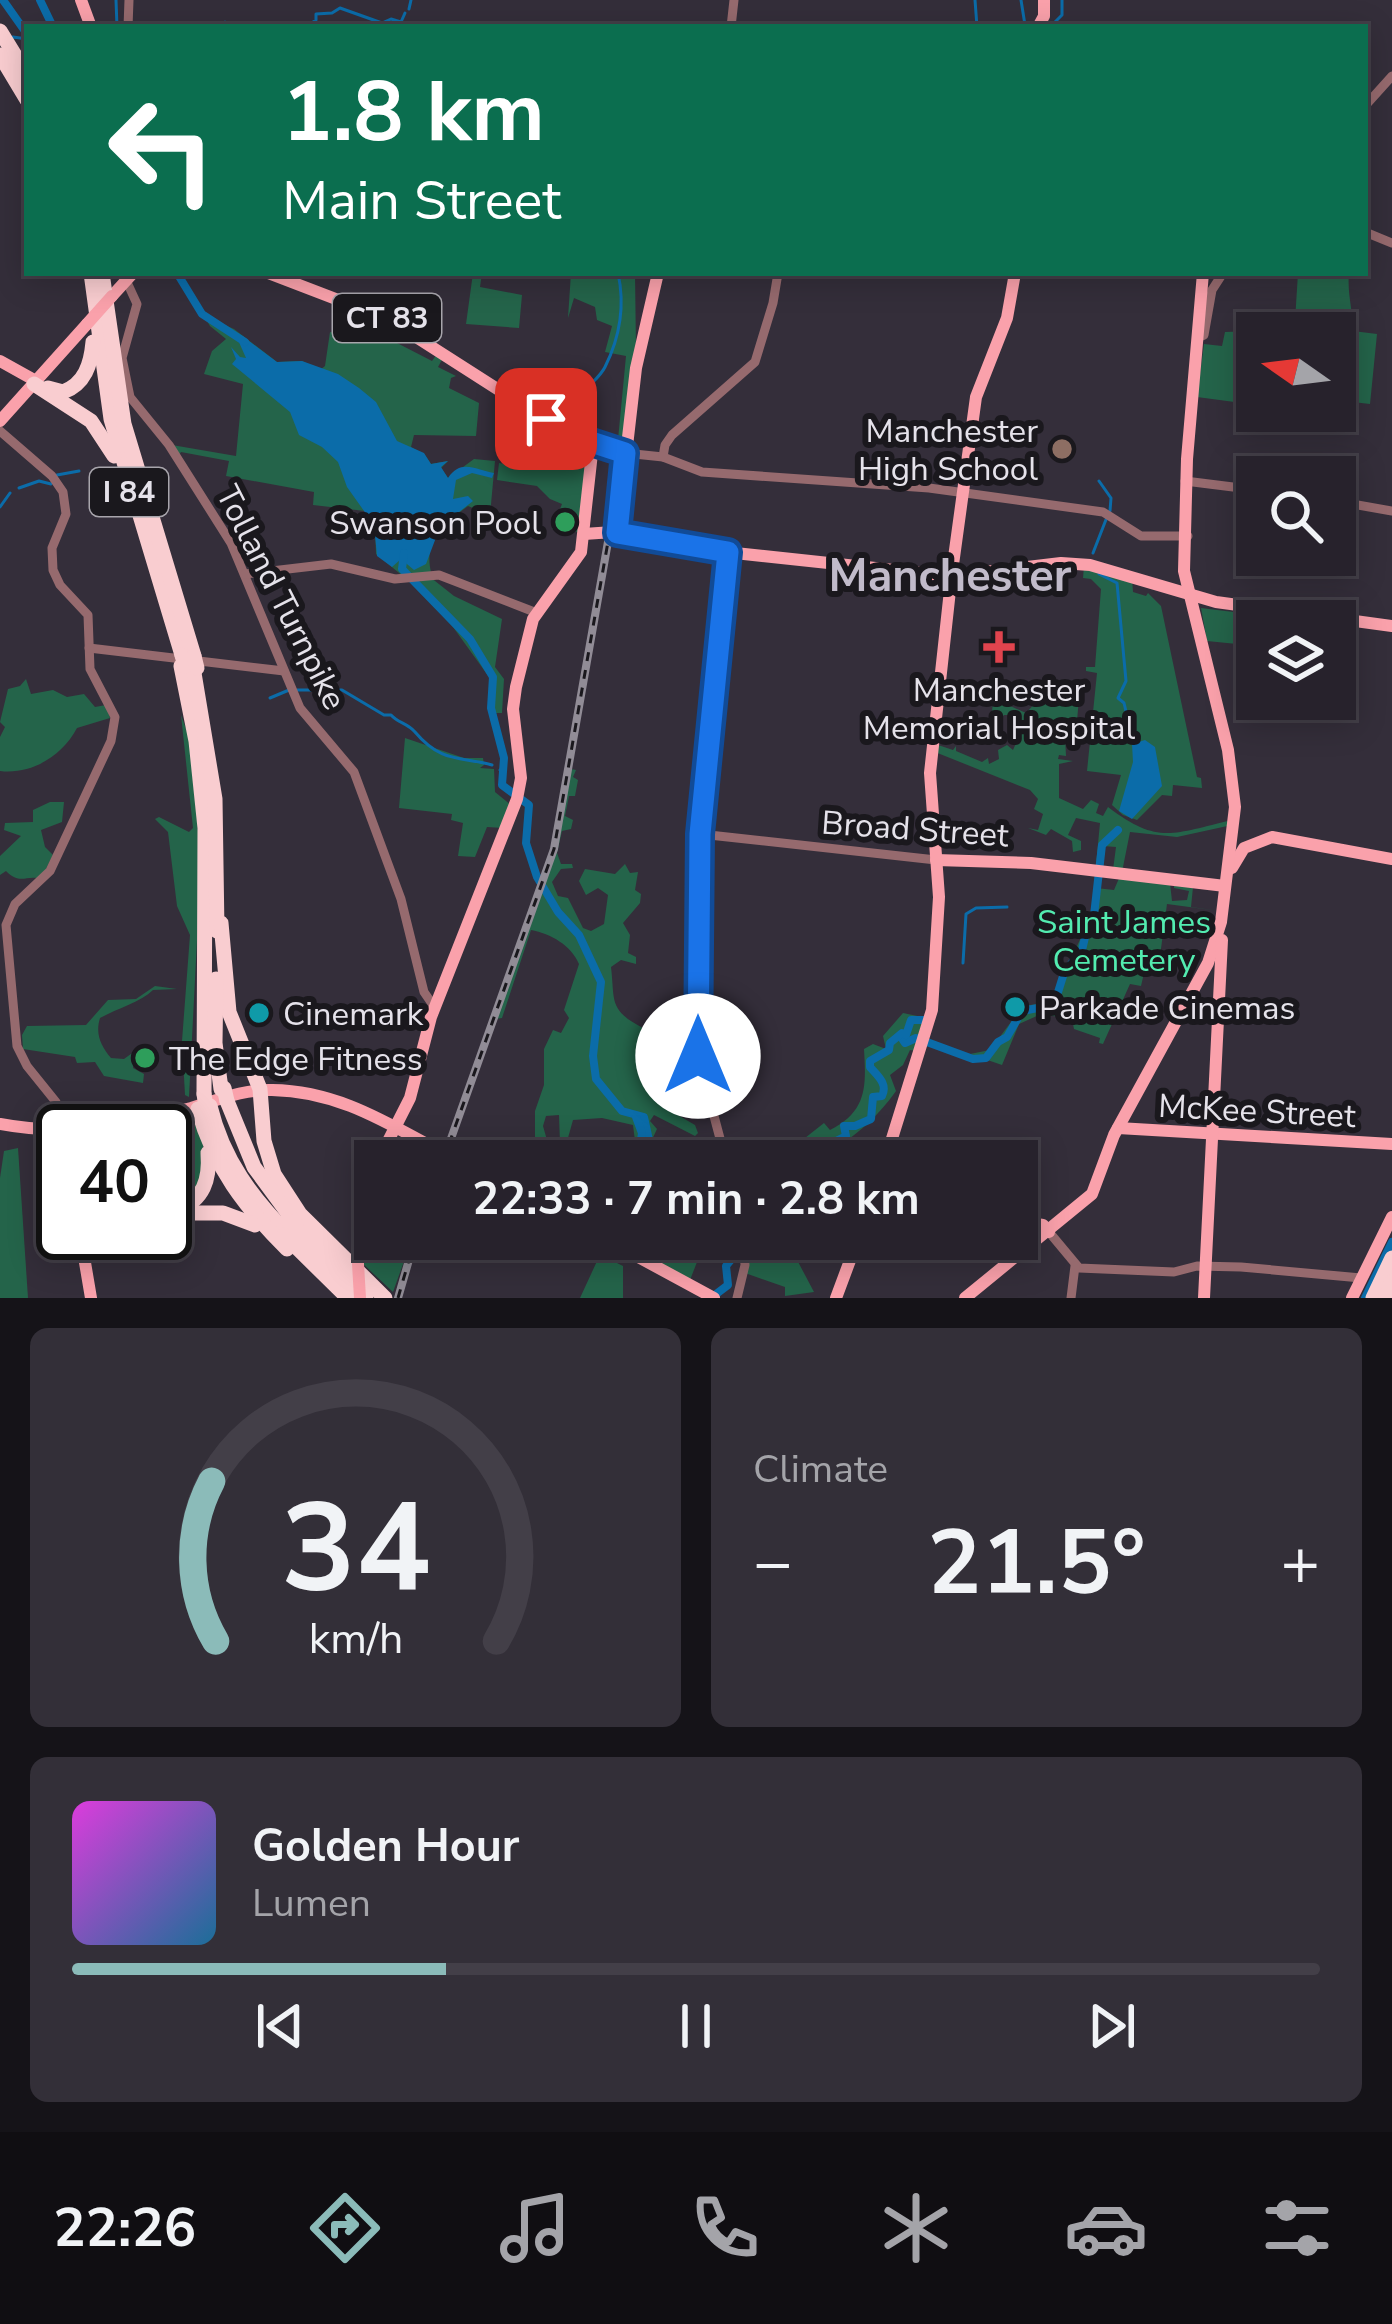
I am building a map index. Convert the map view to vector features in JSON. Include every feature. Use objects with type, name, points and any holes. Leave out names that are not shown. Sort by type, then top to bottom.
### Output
[{"type":"highway","points":[[0,27],[24,67]]},
{"type":"highway","points":[[0,52],[24,91]]},
{"type":"highway","points":[[97,276],[121,423],[187,661],[199,738],[208,831],[211,1100],[205,1186],[192,1200]]},
{"type":"highway","name":"I 84","points":[[97,276],[96,322],[105,408],[187,661],[204,814],[205,941],[194,1045],[222,1154],[248,1196],[360,1298]]},
{"type":"highway","points":[[37,380],[65,391],[83,377],[96,322]]},
{"type":"highway","name":"I 84","points":[[96,322],[218,793],[221,922],[211,1100]]},
{"type":"highway","points":[[37,380],[98,428],[129,492]]},
{"type":"highway","points":[[221,922],[229,1012],[260,1088],[264,1141],[281,1189],[385,1298]]},
{"type":"highway","points":[[211,1100],[224,1150],[260,1205],[360,1298]]},
{"type":"highway","points":[[192,1213],[241,1217],[297,1244],[336,1298]]},
{"type":"highway","points":[[1373,1298],[1392,1258]]},
{"type":"highway","points":[[1385,1298],[1392,1285]]},
{"type":"main road","points":[[1043,24],[1044,0]]},
{"type":"main road","name":"CT 83","points":[[276,276],[388,319],[593,444]]},
{"type":"main road","points":[[617,533],[636,368],[657,276]]},
{"type":"main road","points":[[891,1140],[932,1004],[939,897],[931,766],[961,492],[975,401],[1007,318],[1014,276]]},
{"type":"main road","points":[[1190,594],[1188,482],[1203,276]]},
{"type":"main road","points":[[0,421],[96,322],[130,277]]},
{"type":"main road","points":[[0,361],[37,380]]},
{"type":"main road","points":[[388,1140],[412,1088],[435,1008],[518,796],[521,772],[514,700],[530,628],[578,559],[593,444]]},
{"type":"main road","points":[[584,534],[617,533],[728,552],[951,576],[1071,563],[1104,567],[1175,589],[1200,604],[1234,792],[1234,826],[1220,922],[1204,1298]]},
{"type":"main road","points":[[1175,589],[1182,585],[1186,568]]},
{"type":"main road","points":[[1200,604],[1392,626]]},
{"type":"main road","points":[[1225,886],[1241,851],[1268,837],[1392,859]]},
{"type":"main road","name":"Broad Street","points":[[936,860],[1029,863],[1225,886]]},
{"type":"main road","points":[[965,1298],[1093,1194],[1118,1128],[1208,963],[1220,922]]},
{"type":"main road","points":[[192,1105],[260,1088],[338,1100],[396,1123],[423,1140]]},
{"type":"main road","points":[[6,1123],[36,1126]]},
{"type":"main road","name":"McKee Street","points":[[1118,1128],[1392,1144]]},
{"type":"main road","points":[[1352,1298],[1392,1217]]},
{"type":"main road","points":[[1038,1224],[1049,1232]]},
{"type":"main road","points":[[86,1260],[91,1298]]},
{"type":"main road","points":[[358,1260],[360,1298]]},
{"type":"main road","points":[[644,1260],[712,1297]]},
{"type":"main road","points":[[836,1298],[850,1260]]},
{"type":"street","points":[[1368,103],[1392,76]]},
{"type":"street","points":[[668,458],[665,445],[672,435],[755,362],[778,276]]},
{"type":"street","points":[[1200,337],[1212,290],[1221,276]]},
{"type":"street","name":"Tolland Turnpike","points":[[130,277],[137,304],[122,358],[130,397],[175,454],[224,532],[300,708],[359,781],[401,899],[426,999],[435,1008]]},
{"type":"street","points":[[0,431],[63,491],[66,514],[52,550],[52,566],[60,585],[87,614],[91,672],[113,710],[114,733],[50,871],[15,904],[5,928],[16,1041],[57,1104]]},
{"type":"street","points":[[593,444],[668,458],[702,472],[961,492],[1109,514],[1142,536],[1186,536]]},
{"type":"street","points":[[1188,482],[1236,488]]},
{"type":"street","points":[[1356,505],[1392,511]]},
{"type":"street","points":[[720,1140],[698,1056],[700,834],[728,552]]},
{"type":"street","points":[[245,574],[332,564],[395,579],[448,577],[537,613]]},
{"type":"street","points":[[89,648],[284,671]]},
{"type":"street","name":"Broad Street","points":[[700,834],[936,860]]},
{"type":"street","points":[[1049,1232],[1075,1266],[1115,1272],[1174,1272],[1207,1266],[1360,1278]]},
{"type":"street","points":[[737,1298],[744,1260]]},
{"type":"street","points":[[1070,1298],[1075,1266]]},
{"type":"green space","points":[[473,276],[482,276],[480,287],[522,295],[519,328],[466,324]]},
{"type":"green space","points":[[571,276],[635,276],[636,350],[622,451],[617,450],[626,356],[605,352],[612,326],[597,320],[595,307],[574,298],[568,318]]},
{"type":"green space","points":[[1298,276],[1349,276],[1351,312],[1296,312]]},
{"type":"green space","points":[[204,316],[234,329],[277,362],[302,361],[320,370],[325,366],[330,332],[361,338],[363,320],[369,322],[368,328],[432,361],[437,354],[444,356],[438,367],[456,376],[449,388],[479,403],[476,436],[414,435],[411,447],[431,464],[448,461],[441,468],[448,478],[474,459],[495,461],[490,515],[468,506],[448,521],[453,531],[444,523],[431,547],[431,572],[404,577],[376,554],[375,527],[365,511],[313,505],[314,492],[226,476],[229,461],[179,455],[172,445],[236,456],[243,384],[204,374],[212,351],[226,339]]},
{"type":"green space","points":[[1356,331],[1377,334],[1370,404],[1356,402]]},
{"type":"green space","points":[[1225,332],[1236,332],[1236,402],[1197,397],[1204,344],[1222,346]]},
{"type":"green space","points":[[587,445],[579,532],[552,529],[562,504],[537,486],[497,480],[499,463],[536,469],[545,451],[581,458]]},
{"type":"green space","points":[[1084,566],[1132,578],[1133,592],[1148,593],[1161,606],[1197,777],[1201,778],[1202,788],[1173,785],[1172,796],[1162,795],[1137,820],[1112,805],[1121,775],[1087,771],[1097,673],[1086,667],[1095,667],[1101,589],[1083,578]]},
{"type":"green space","points":[[430,577],[454,596],[502,619],[495,667],[504,679],[502,713],[489,713],[489,677],[453,627],[413,584]]},
{"type":"green space","points":[[1201,608],[1236,612],[1236,644],[1207,641]]},
{"type":"green space","points":[[26,679],[31,694],[53,690],[67,697],[84,694],[95,707],[106,705],[110,718],[77,728],[55,755],[35,766],[0,771],[0,737],[5,727],[0,722],[8,689]]},
{"type":"green space","points":[[1048,689],[1066,690],[1069,697],[1079,698],[1077,721],[1059,720],[1058,732],[1069,732],[1066,756],[1058,759],[1073,761],[1059,764],[1059,798],[1083,809],[1091,800],[1099,804],[1096,813],[1103,816],[1108,807],[1153,832],[1180,832],[1232,820],[1232,825],[1177,837],[1130,832],[1122,872],[1113,870],[1116,847],[1103,846],[1100,865],[1096,865],[1100,823],[1076,818],[1068,835],[1081,841],[1081,850],[1073,852],[1072,841],[1051,829],[1046,835],[1028,828],[1038,830],[1043,814],[1034,809],[1038,799],[1030,790],[935,752],[938,745],[953,750],[956,746],[956,751],[982,762],[988,758],[989,764],[999,759],[998,750],[1007,745],[1013,750],[1021,732],[1021,715],[1001,719],[1001,714],[992,711],[993,703],[964,695],[967,691],[1009,698],[1008,705],[1026,713]]},
{"type":"green space","points":[[181,715],[189,737],[201,862],[189,1097],[185,1095],[182,1041],[190,935],[177,906],[168,832],[155,819],[189,832],[193,828]]},
{"type":"green space","points":[[405,738],[464,758],[483,758],[480,768],[494,769],[495,792],[511,805],[503,828],[487,827],[475,857],[458,856],[463,823],[451,820],[452,814],[399,808]]},
{"type":"green space","points":[[571,769],[576,770],[575,796],[569,796],[565,816],[573,820],[571,829],[562,831],[557,853],[561,864],[573,868],[561,869],[552,882],[558,896],[568,898],[583,928],[591,931],[604,924],[608,895],[598,888],[586,895],[579,881],[585,869],[615,874],[625,864],[630,873],[638,872],[635,890],[641,894],[640,903],[623,923],[630,935],[628,953],[636,957],[636,964],[621,960],[611,967],[614,996],[624,1016],[643,1028],[656,1068],[665,1076],[673,1069],[676,1072],[666,1094],[669,1110],[695,1125],[695,1136],[654,1115],[650,1121],[657,1129],[652,1140],[635,1140],[633,1125],[602,1118],[573,1120],[567,1140],[560,1140],[559,1115],[546,1116],[547,1140],[535,1140],[544,1049],[553,1030],[561,1033],[569,1018],[564,1010],[579,964],[566,946],[531,930],[502,1018],[495,1019],[554,854]]},
{"type":"green space","points":[[64,802],[62,822],[41,830],[45,847],[53,855],[41,879],[20,879],[6,871],[0,875],[0,856],[21,836],[4,830],[5,823],[33,822],[33,810]]},
{"type":"green space","name":"Saint James Cemetery","points":[[1120,876],[1170,883],[1172,901],[1187,900],[1189,891],[1174,888],[1174,884],[1193,887],[1191,907],[1219,911],[1167,904],[1158,971],[1145,969],[1141,986],[1130,984],[1103,1044],[1100,1038],[1074,1029],[1078,1018],[1039,1015],[1019,1024],[1002,1065],[970,1054],[990,1050],[1023,1006],[1052,1002],[1084,932],[1096,888],[1114,890]]},
{"type":"green space","points":[[155,986],[177,989],[153,990],[136,1001],[100,1018],[99,1024],[100,1039],[111,1058],[124,1059],[135,1051],[133,1068],[144,1074],[143,1083],[104,1076],[95,1062],[77,1063],[75,1057],[23,1049],[27,1026],[86,1025],[108,1000],[136,999]]},
{"type":"green space","points":[[903,1013],[927,1018],[916,1051],[910,1050],[903,1065],[890,1075],[896,1091],[872,1120],[846,1140],[802,1140],[824,1123],[830,1130],[852,1114],[862,1096],[864,1049],[873,1044],[886,1049],[883,1036]]},
{"type":"green space","points":[[192,1111],[204,1166],[192,1191]]},
{"type":"green space","points":[[18,1148],[28,1298],[0,1298],[0,1178],[4,1151]]},
{"type":"green space","points":[[404,1260],[393,1292],[360,1261]]},
{"type":"green space","points":[[598,1260],[623,1266],[623,1298],[580,1298]]},
{"type":"green space","points":[[653,1260],[698,1260],[690,1280]]},
{"type":"green space","points":[[745,1260],[797,1260],[814,1292],[785,1296],[785,1287],[745,1273]]},
{"type":"water","points":[[241,335],[277,362],[302,361],[338,374],[359,388],[376,402],[397,441],[424,453],[431,464],[448,461],[441,467],[448,478],[464,467],[494,473],[492,478],[472,473],[456,480],[453,499],[468,496],[473,501],[440,527],[426,564],[414,570],[401,559],[392,567],[377,556],[374,525],[347,487],[338,462],[299,435],[290,412],[232,364],[236,359],[231,347],[246,358],[238,340]]},
{"type":"water","points":[[1145,740],[1155,747],[1162,786],[1132,819],[1119,811],[1133,762],[1132,744]]},
{"type":"waterway","points":[[3,0],[24,30]]},
{"type":"waterway","points":[[40,0],[52,24]]},
{"type":"waterway","points":[[116,0],[117,24]]},
{"type":"waterway","points":[[409,9],[411,0]]},
{"type":"waterway","points":[[975,0],[977,24]]},
{"type":"waterway","points":[[1021,0],[1025,24]]},
{"type":"waterway","points":[[1053,24],[1062,15],[1062,0]]},
{"type":"waterway","points":[[310,24],[316,14],[340,8],[382,23],[401,22],[405,13]]},
{"type":"waterway","points":[[13,37],[24,39]]},
{"type":"waterway","points":[[179,276],[202,314],[245,342]]},
{"type":"waterway","points":[[598,439],[581,397],[602,371],[614,344],[621,309],[618,276]]},
{"type":"waterway","points":[[57,475],[79,471]]},
{"type":"waterway","points":[[19,488],[39,481],[51,484]]},
{"type":"waterway","points":[[1099,481],[1111,498],[1110,511]]},
{"type":"waterway","points":[[0,507],[10,493]]},
{"type":"waterway","points":[[1093,553],[1107,517]]},
{"type":"waterway","points":[[404,553],[402,569],[470,639],[493,677],[491,708],[504,758],[502,785],[529,805],[526,843],[537,877],[579,935],[601,982],[593,1056],[596,1079],[622,1111],[644,1117],[649,1140]]},
{"type":"waterway","points":[[1099,574],[1117,583],[1126,681],[1118,698],[1124,703],[1131,732]]},
{"type":"waterway","points":[[270,698],[289,690]]},
{"type":"waterway","points":[[297,690],[342,690],[391,715],[443,754],[492,765]]},
{"type":"waterway","points":[[901,1037],[905,1043],[916,1038],[973,1059],[986,1058],[1007,1037],[1022,1011],[1054,1005],[1064,973],[1082,950],[1093,924],[1102,845],[1118,830]]},
{"type":"waterway","points":[[963,963],[966,914],[976,908],[1007,907]]},
{"type":"waterway","points":[[838,1140],[846,1136],[844,1126],[871,1119],[873,1097],[882,1096],[884,1088],[870,1061],[889,1050],[902,1033],[906,1035],[911,1020],[924,1020]]},
{"type":"waterway","points":[[636,1117],[641,1140]]},
{"type":"waterway","points":[[1365,1298],[1392,1242]]},
{"type":"waterway","points":[[711,1298],[728,1285],[726,1266],[731,1260]]},
{"type":"railway","points":[[450,1140],[554,849],[609,536]]},
{"type":"railway","points":[[398,1298],[409,1260]]},
{"type":"place","name":"Manchester High School","points":[[1062,449]]},
{"type":"place","name":"Swanson Pool","points":[[565,522]]},
{"type":"place","name":"Manchester Memorial Hospital","points":[[999,647]]},
{"type":"place","name":"Parkade Cinemas","points":[[1015,1007]]},
{"type":"place","name":"Cinemark","points":[[259,1013]]},
{"type":"place","name":"The Edge Fitness","points":[[145,1058]]},
{"type":"district","name":"Manchester","points":[[950,575]]},
{"type":"route","points":[[546,419],[576,437],[625,453],[617,533],[728,552],[700,834],[698,1056]]}]
